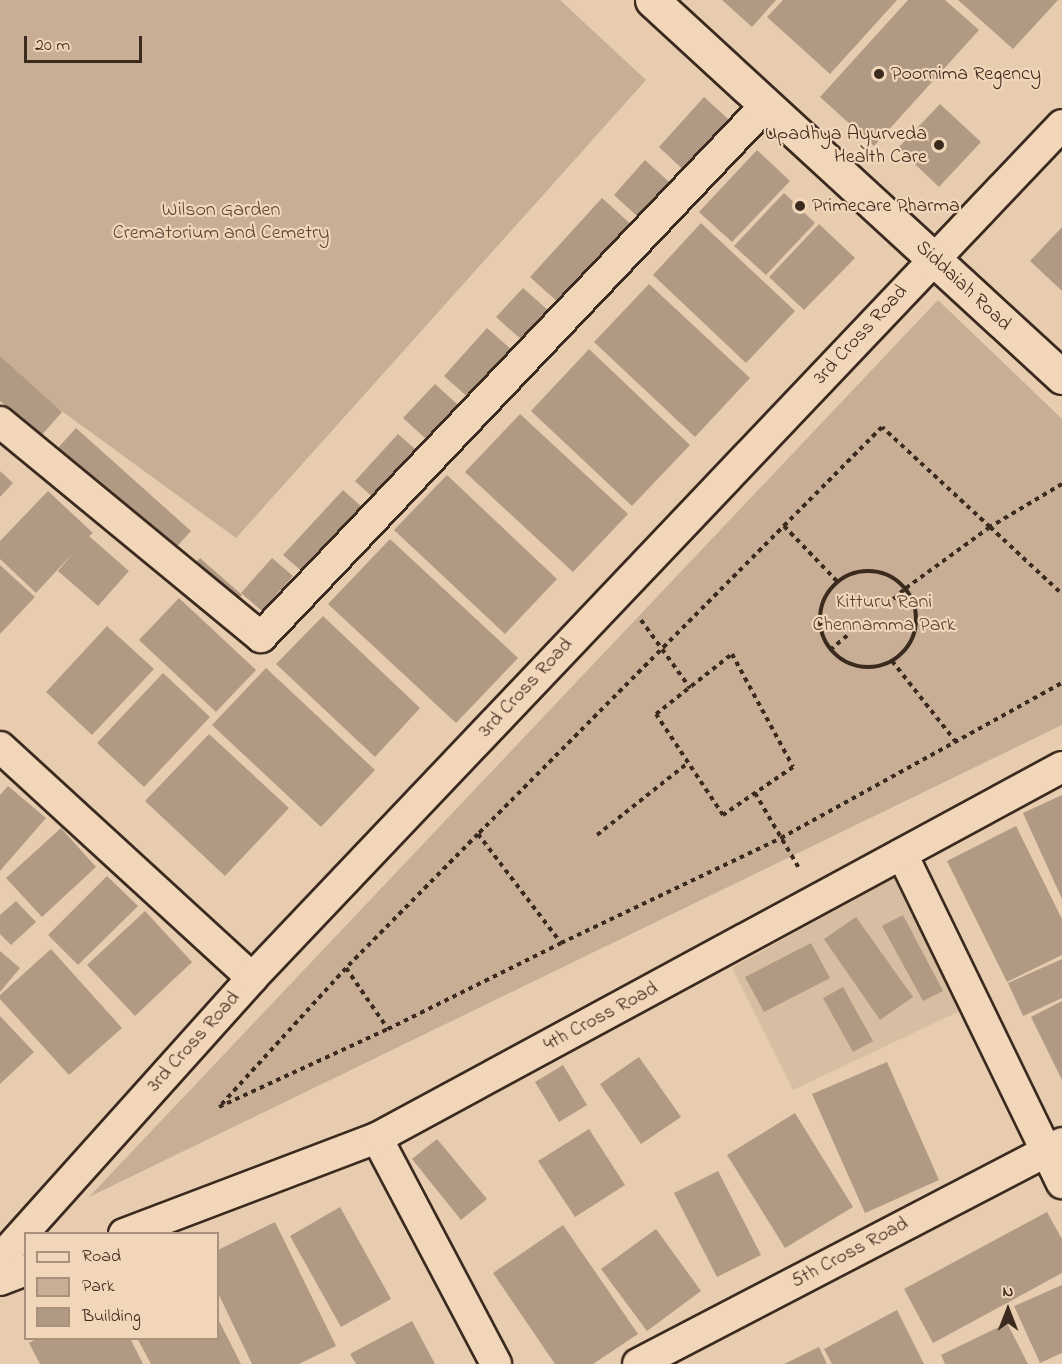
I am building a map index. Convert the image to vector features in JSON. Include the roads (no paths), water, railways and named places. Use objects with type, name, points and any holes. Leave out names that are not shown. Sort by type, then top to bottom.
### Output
[{"type":"main road","name":"Siddaiah Road","points":[[652,0],[1062,377]]},
{"type":"street","points":[[0,422],[261,637],[766,105]]},
{"type":"street","name":"3rd Cross Road","points":[[24,1232],[252,978],[933,258],[1062,125]]},
{"type":"street","points":[[1,750],[252,978]]},
{"type":"street","name":"4th Cross Road","points":[[127,1232],[377,1138],[1062,767]]},
{"type":"street","points":[[902,854],[1053,1147],[1062,1183]]},
{"type":"street","points":[[377,1138],[496,1364]]},
{"type":"street","name":"5th Cross Road","points":[[638,1364],[1053,1147]]},
{"type":"street","name":"3rd Cross Road","points":[[0,1259],[24,1232]]},
{"type":"street","points":[[0,1280],[24,1271]]},
{"type":"place","name":"Poornima Regency","points":[[879,74]]},
{"type":"place","name":"Upadhya Ayurveda Health Care","points":[[939,145]]},
{"type":"place","name":"Primecare Pharma","points":[[800,206]]},
{"type":"park label","name":"Wilson Garden Crematorium and Cemetry","points":[[221,222]]},
{"type":"park label","name":"Kitturu Rani Chennamma Park","points":[[884,614]]}]
